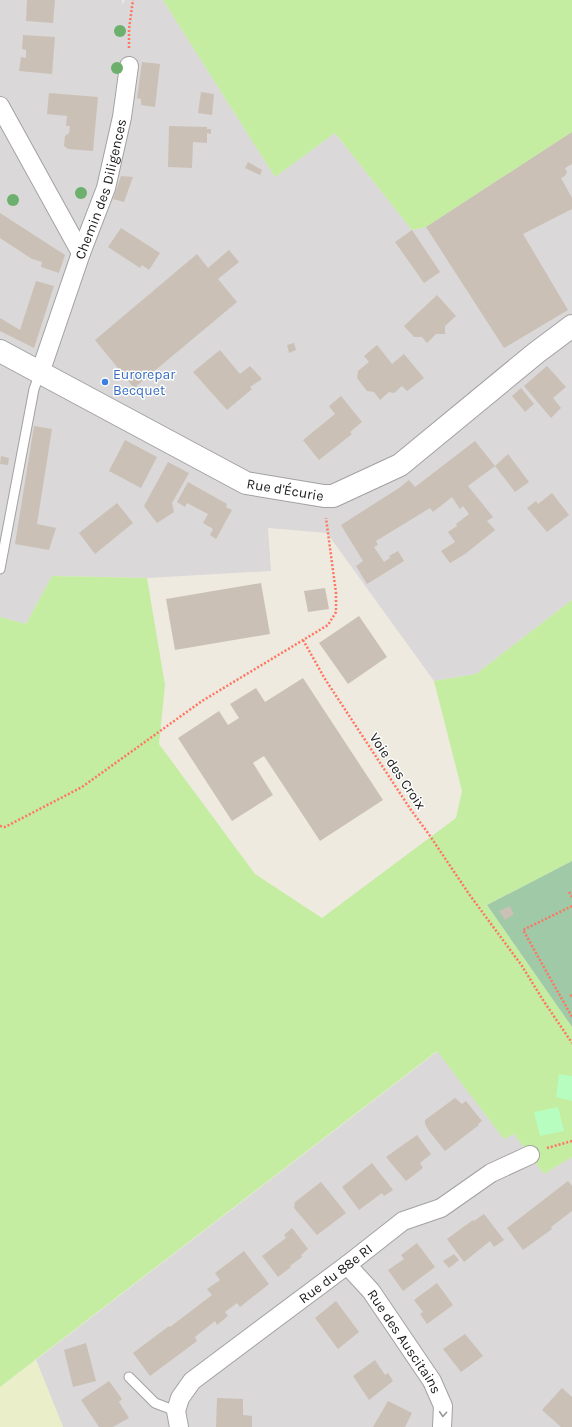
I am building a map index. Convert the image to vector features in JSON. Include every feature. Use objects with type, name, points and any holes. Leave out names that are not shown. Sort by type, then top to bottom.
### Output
[{"type":"street","name":"Chemin des Diligences","points":[[40,373],[81,253],[106,188],[122,117],[129,66]]},
{"type":"street","points":[[0,106],[81,253]]},
{"type":"street","name":"Rue d'Écurie","points":[[0,351],[246,483],[324,496],[333,496],[400,465],[536,353],[572,326]]},
{"type":"street","name":"Rue du 88e RI","points":[[178,1419],[180,1398],[192,1381],[347,1265],[403,1221],[440,1208],[491,1173],[530,1155]]},
{"type":"street","name":"Rue des Auscitains","points":[[347,1265],[372,1291],[432,1381],[443,1406],[442,1427]]},
{"type":"lane","points":[[0,569],[34,388],[40,373]]},
{"type":"lane","points":[[129,1377],[155,1403],[178,1419]]},
{"type":"path","points":[[129,66],[129,28],[133,0]]},
{"type":"path","points":[[0,826],[5,827],[82,787],[202,701],[328,625],[336,612],[336,593],[327,533],[324,496]]},
{"type":"path","name":"Voie des Croix","points":[[303,640],[325,679],[411,810],[469,894],[522,966],[572,1043]]},
{"type":"path","points":[[569,892],[572,897]]},
{"type":"path","points":[[572,906],[523,930],[572,1017]]},
{"type":"path","points":[[530,1155],[552,1146],[572,1141]]},
{"type":"shaded area","points":[[0,0],[122,0],[122,4],[125,0],[163,0],[275,177],[335,133],[412,230],[426,227],[572,132],[572,600],[476,674],[434,681],[327,533],[268,528],[271,571],[147,578],[52,576],[26,624],[0,617]]},
{"type":"shaded area","points":[[438,1051],[504,1139],[514,1134],[544,1174],[572,1157],[572,1427],[63,1427],[36,1360]]},
{"type":"green space","points":[[163,0],[572,0],[572,132],[426,227],[412,230],[335,133],[275,177]]},
{"type":"green space","points":[[52,576],[147,578],[165,685],[159,744],[255,874],[322,918],[456,818],[462,791],[434,681],[476,674],[572,600],[572,861],[487,905],[572,1027],[572,1157],[544,1174],[514,1134],[504,1139],[437,1051],[0,1387],[0,617],[26,624]]},
{"type":"green space","points":[[572,861],[572,1027],[487,905]]},
{"type":"green space","points":[[559,1074],[572,1076],[572,1101],[556,1097]]},
{"type":"green space","points":[[558,1107],[564,1131],[540,1136],[534,1112]]},
{"type":"green space","points":[[36,1360],[63,1427],[0,1427],[0,1387]]},
{"type":"building","points":[[27,0],[55,0],[53,23],[26,21]]},
{"type":"building","points":[[23,35],[55,37],[52,74],[19,71],[21,57],[26,58],[26,50],[22,49]]},
{"type":"building","points":[[142,62],[160,64],[155,107],[141,105],[141,99],[137,98]]},
{"type":"building","points":[[201,92],[214,94],[212,115],[198,113]]},
{"type":"building","points":[[49,93],[98,97],[93,151],[68,149],[64,146],[65,136],[69,133],[70,126],[66,126],[67,116],[47,114]]},
{"type":"building","points":[[169,126],[207,127],[207,129],[211,129],[211,134],[207,133],[207,143],[193,142],[192,168],[168,167]]},
{"type":"building","points":[[572,132],[572,164],[565,168],[567,172],[565,176],[561,178],[572,198],[572,209],[523,234],[568,310],[504,348],[426,227]]},
{"type":"building","points":[[248,162],[262,170],[260,175],[245,168]]},
{"type":"building","points":[[121,176],[133,177],[124,202],[113,199]]},
{"type":"building","points":[[0,213],[65,255],[59,273],[41,267],[42,262],[32,259],[0,238]]},
{"type":"building","points":[[121,228],[160,253],[149,270],[142,265],[140,268],[108,247]]},
{"type":"building","points":[[412,230],[440,272],[424,283],[395,242]]},
{"type":"building","points":[[229,250],[239,262],[218,279],[237,302],[134,388],[95,340],[197,254],[208,268]]},
{"type":"building","points":[[36,281],[54,286],[34,348],[0,331],[0,318],[20,330]]},
{"type":"building","points":[[437,295],[456,316],[445,326],[445,334],[436,334],[427,343],[422,337],[414,337],[404,326]]},
{"type":"building","points":[[294,343],[296,350],[289,353],[287,345]]},
{"type":"building","points":[[377,345],[392,364],[404,354],[424,378],[407,391],[402,386],[394,393],[389,392],[380,400],[374,392],[367,391],[357,378],[358,371],[369,362],[364,356]]},
{"type":"building","points":[[220,350],[240,374],[250,366],[262,379],[250,387],[252,389],[227,410],[193,372]]},
{"type":"building","points":[[547,366],[566,387],[553,398],[561,408],[551,418],[524,386]]},
{"type":"building","points":[[521,388],[534,404],[525,412],[512,396]]},
{"type":"building","points":[[341,396],[362,422],[350,432],[352,434],[319,460],[303,440],[335,414],[329,406]]},
{"type":"building","points":[[34,426],[52,429],[37,524],[56,528],[49,550],[15,544]]},
{"type":"building","points":[[125,440],[157,457],[141,488],[109,471]]},
{"type":"building","points":[[475,441],[495,466],[468,486],[493,517],[487,521],[495,530],[465,554],[450,563],[441,551],[455,542],[448,532],[457,526],[456,524],[469,514],[463,506],[460,509],[452,497],[433,512],[430,508],[376,541],[378,545],[374,547],[384,562],[390,558],[389,556],[398,551],[404,561],[367,584],[356,566],[363,561],[341,525],[409,480],[415,487]]},
{"type":"building","points":[[508,454],[529,482],[515,492],[495,466]]},
{"type":"building","points":[[1,456],[9,458],[8,465],[0,464]]},
{"type":"building","points":[[168,462],[189,473],[172,503],[174,512],[157,523],[144,506]]},
{"type":"building","points":[[188,482],[227,504],[226,507],[232,510],[216,539],[210,535],[213,529],[203,523],[208,514],[187,503],[185,507],[177,502]]},
{"type":"building","points":[[552,493],[569,515],[547,532],[527,508],[536,501],[538,504]]},
{"type":"building","points":[[117,503],[133,523],[95,554],[79,533]]},
{"type":"building","points":[[261,583],[270,634],[175,650],[166,599]]},
{"type":"building","points":[[325,588],[329,609],[308,612],[304,591]]},
{"type":"building","points":[[359,616],[387,657],[348,684],[319,643]]},
{"type":"building","points":[[303,678],[383,800],[320,841],[264,756],[253,763],[273,795],[232,821],[178,738],[219,711],[228,725],[239,718],[230,704],[256,688],[265,702]]},
{"type":"building","points":[[510,906],[514,914],[505,920],[499,911]]},
{"type":"building","points":[[455,1098],[462,1104],[466,1101],[482,1121],[478,1124],[479,1125],[445,1151],[429,1131],[425,1124],[425,1120]]},
{"type":"building","points":[[417,1135],[431,1154],[420,1163],[423,1168],[406,1181],[386,1157]]},
{"type":"building","points":[[372,1163],[393,1190],[384,1196],[382,1193],[359,1210],[342,1187]]},
{"type":"building","points":[[568,1181],[572,1186],[572,1211],[551,1227],[552,1229],[523,1250],[507,1228]]},
{"type":"building","points":[[321,1182],[346,1213],[317,1235],[294,1208],[295,1202]]},
{"type":"building","points":[[484,1214],[504,1240],[494,1247],[490,1241],[464,1262],[447,1239]]},
{"type":"building","points":[[292,1228],[308,1249],[301,1255],[302,1257],[278,1277],[262,1256],[286,1238],[284,1235]]},
{"type":"building","points":[[417,1243],[435,1267],[403,1291],[388,1270],[404,1259],[401,1255]]},
{"type":"building","points":[[244,1251],[269,1284],[240,1307],[237,1303],[225,1312],[228,1316],[217,1325],[215,1321],[195,1337],[197,1341],[150,1376],[133,1353],[212,1295],[207,1289],[220,1280],[215,1273]]},
{"type":"building","points":[[454,1254],[459,1260],[449,1268],[443,1261]]},
{"type":"building","points":[[437,1283],[453,1305],[427,1324],[420,1314],[423,1312],[414,1300]]},
{"type":"building","points":[[336,1301],[359,1332],[338,1349],[315,1318]]},
{"type":"building","points":[[465,1334],[483,1356],[461,1372],[443,1349]]},
{"type":"building","points":[[86,1343],[96,1381],[73,1387],[64,1350]]},
{"type":"building","points":[[375,1360],[385,1375],[388,1373],[393,1381],[369,1400],[353,1376]]},
{"type":"building","points":[[109,1381],[122,1399],[119,1402],[129,1418],[113,1427],[99,1427],[81,1400]]},
{"type":"building","points":[[562,1388],[572,1397],[572,1427],[561,1427],[542,1410]]},
{"type":"building","points":[[217,1398],[243,1399],[243,1415],[252,1416],[252,1427],[216,1427]]},
{"type":"building","points":[[388,1401],[412,1413],[405,1427],[373,1427]]},
{"type":"place","name":"Eurorepar Becquet","points":[[105,382]]}]
